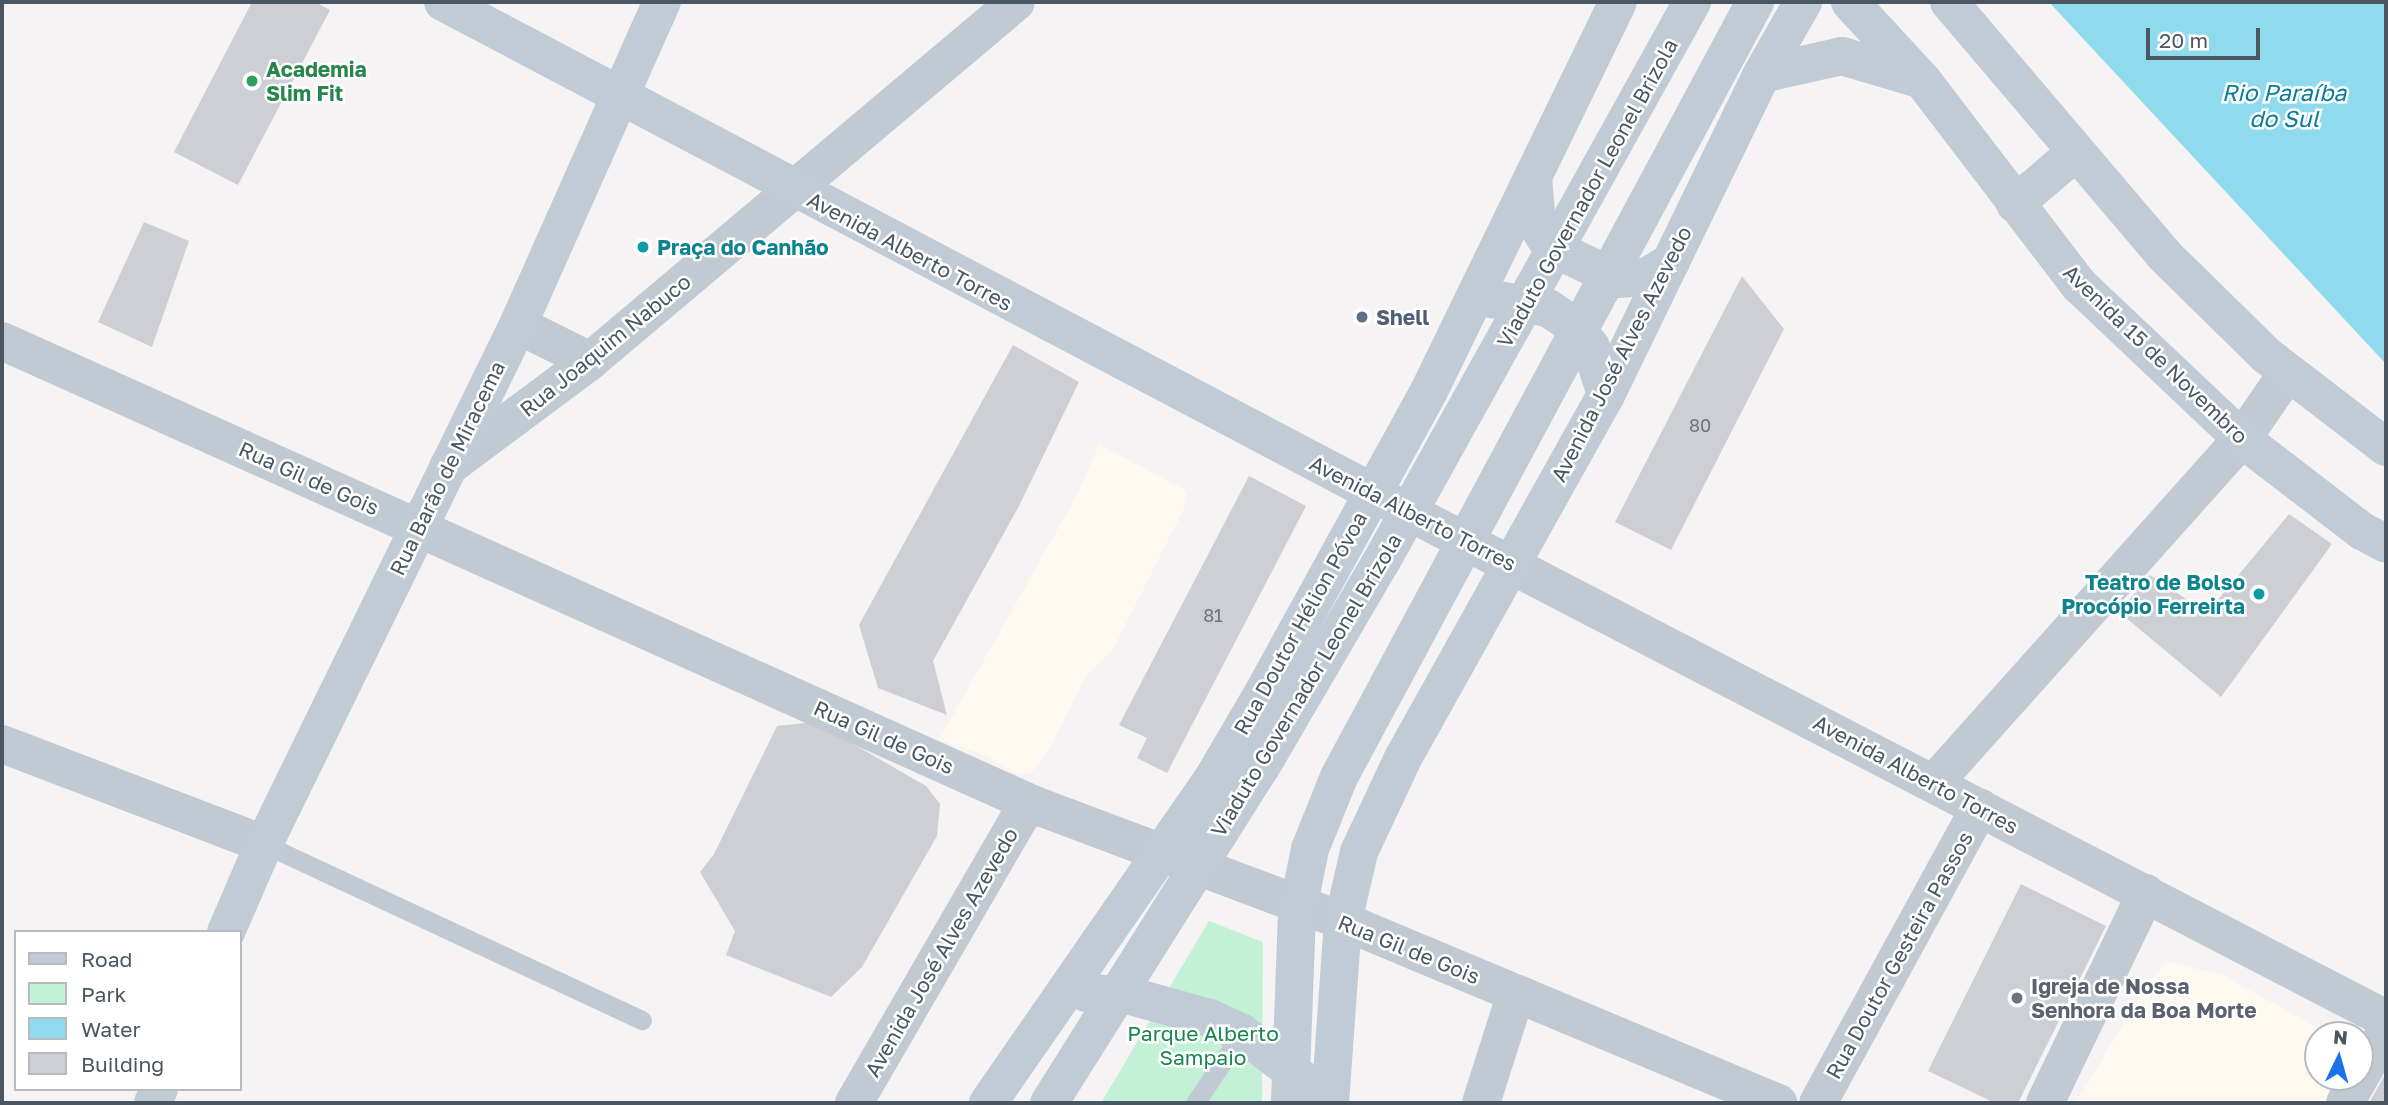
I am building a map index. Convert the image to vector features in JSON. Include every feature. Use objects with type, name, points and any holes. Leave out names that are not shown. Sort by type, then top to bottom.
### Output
[{"type":"main road","name":"Avenida Alberto Torres","points":[[443,2],[623,93],[795,190],[1372,492]]},
{"type":"main road","name":"Rua Barão de Miracema","points":[[227,930],[264,844],[518,325],[662,2]]},
{"type":"main road","name":"Rua Doutor Hélion Póvoa","points":[[988,1103],[1061,994],[1161,854],[1264,693],[1471,308],[1618,2]]},
{"type":"main road","name":"Viaduto Governador Leonel Brizola","points":[[1049,1103],[1261,767],[1374,575],[1692,2]]},
{"type":"main road","points":[[1290,1103],[1297,913],[1310,849],[1339,778],[1755,2]]},
{"type":"main road","name":"Avenida José Alves Azevedo","points":[[1330,1103],[1343,921],[1359,852],[1403,758],[1509,563],[1605,395],[1762,74],[1803,2]]},
{"type":"main road","name":"Avenida 15 de Novembro","points":[[1850,2],[1923,81],[2079,285],[2242,439],[2362,531],[2386,544]]},
{"type":"main road","points":[[1949,4],[2164,255],[2288,372],[2386,447]]},
{"type":"main road","points":[[1762,74],[1842,56],[1862,58],[1923,81]]},
{"type":"main road","points":[[2015,204],[2076,152]]},
{"type":"main road","points":[[1533,177],[1537,225],[1551,247],[1617,279],[1646,277],[1671,262]]},
{"type":"main road","points":[[1471,308],[1486,299],[1548,308],[1575,326],[1591,347],[1605,395]]},
{"type":"main road","points":[[1061,994],[1094,993],[1149,1000],[1242,1033],[1315,1090],[1323,1103]]},
{"type":"street","name":"Rua Joaquim Nabuco","points":[[448,467],[590,361],[1016,2]]},
{"type":"street","points":[[518,325],[590,361]]},
{"type":"street","name":"Rua Gil de Gois","points":[[2,341],[1032,804],[1343,921],[1778,1103]]},
{"type":"street","points":[[1934,783],[2242,439],[2288,372]]},
{"type":"street","name":"Avenida Alberto Torres","points":[[1372,492],[2386,1019]]},
{"type":"street","points":[[2,744],[264,844]]},
{"type":"street","name":"Avenida José Alves Azevedo","points":[[854,1103],[1018,818],[1032,804]]},
{"type":"street","name":"Rua Doutor Gesteira Passos","points":[[1818,1103],[1980,807]]},
{"type":"street","points":[[2045,1103],[2146,893]]},
{"type":"street","points":[[1481,1103],[1516,993]]},
{"type":"street","points":[[2345,1103],[2386,1031]]},
{"type":"lane","points":[[264,844],[642,1020]]},
{"type":"lane","points":[[1197,1102],[1242,1033]]},
{"type":"shaded area","points":[[1099,444],[1187,491],[1185,507],[1112,651],[1087,675],[1048,751],[1031,773],[1019,775],[984,755],[939,740],[1078,493]]},
{"type":"shaded area","points":[[2167,961],[2224,976],[2306,1021],[2304,1091],[2337,1091],[2331,1103],[2076,1103],[2146,986]]},
{"type":"green space","name":"Parque Alberto Sampaio","points":[[1209,921],[1263,942],[1262,1103],[1101,1103]]},
{"type":"water","name":"Rio Paraíba do Sul","points":[[2049,2],[2386,2],[2386,364]]},
{"type":"building","name":"Academia Slim Fit","points":[[252,2],[315,2],[330,10],[238,185],[174,152]]},
{"type":"building","points":[[144,222],[189,241],[152,347],[98,322]]},
{"type":"building","points":[[1742,276],[1784,329],[1671,550],[1615,522]]},
{"type":"building","points":[[1013,345],[1079,382],[1019,506],[933,661],[947,715],[878,688],[859,625]]},
{"type":"building","points":[[1249,476],[1306,506],[1167,773],[1137,758],[1147,738],[1119,725]]},
{"type":"building","name":"Teatro de Bolso Procópio Ferreirta","points":[[2289,514],[2332,544],[2221,697],[2119,612],[2150,575],[2207,613]]},
{"type":"building","points":[[815,722],[926,786],[940,804],[937,836],[862,967],[831,997],[726,955],[735,931],[700,872],[714,854],[777,726]]},
{"type":"building","name":"Igreja de Nossa Senhora da Boa Morte","points":[[2021,884],[2106,926],[2018,1103],[1995,1103],[1928,1071]]},
{"type":"building","points":[[2386,1073],[2386,1103],[2369,1103]]},
{"type":"place","name":"Academia Slim Fit","points":[[252,81]]},
{"type":"place","name":"Praça do Canhão","points":[[643,247]]},
{"type":"place","name":"Shell","points":[[1362,317]]},
{"type":"place","name":"Teatro de Bolso Procópio Ferreirta","points":[[2259,594]]},
{"type":"place","name":"Igreja de Nossa Senhora da Boa Morte","points":[[2017,998]]}]
